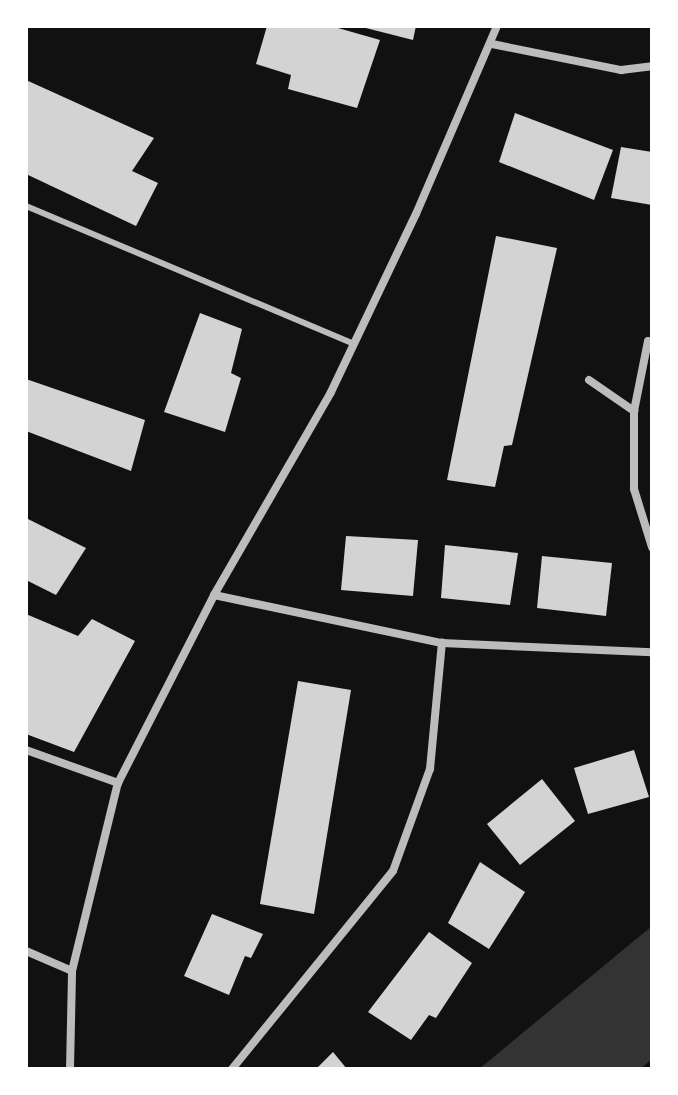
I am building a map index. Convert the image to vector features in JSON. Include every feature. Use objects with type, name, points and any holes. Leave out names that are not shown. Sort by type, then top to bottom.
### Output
[{"type":"street","points":[[70,1069],[72,971],[118,783],[214,595],[354,344],[492,44],[497,26]]},
{"type":"street","points":[[492,44],[621,70],[652,66]]},
{"type":"street","points":[[648,341],[634,411],[634,489],[652,547]]},
{"type":"street","points":[[589,380],[634,411]]},
{"type":"street","points":[[214,595],[442,643],[652,652]]},
{"type":"street","points":[[232,1069],[393,871],[430,769],[442,643]]},
{"type":"street","points":[[26,750],[118,783]]},
{"type":"street","points":[[26,951],[72,971]]},
{"type":"lane","points":[[26,206],[354,344]]},
{"type":"shaded area","points":[[652,926],[652,1059],[640,1069],[479,1069]]},
{"type":"building","points":[[267,26],[331,26],[380,40],[357,108],[288,89],[291,75],[256,64]]},
{"type":"building","points":[[358,26],[416,26],[413,40]]},
{"type":"building","points":[[26,80],[154,138],[132,171],[158,183],[136,226],[26,174]]},
{"type":"building","points":[[515,113],[613,150],[594,200],[499,162]]},
{"type":"building","points":[[621,147],[652,152],[652,205],[611,198]]},
{"type":"building","points":[[496,236],[557,248],[512,445],[504,446],[495,487],[447,480]]},
{"type":"building","points":[[200,313],[242,329],[231,373],[241,378],[225,432],[164,412]]},
{"type":"building","points":[[26,379],[145,420],[131,471],[26,431]]},
{"type":"building","points":[[26,518],[86,548],[56,595],[26,580]]},
{"type":"building","points":[[346,536],[418,540],[413,596],[341,590]]},
{"type":"building","points":[[445,545],[518,553],[510,605],[441,598]]},
{"type":"building","points":[[542,556],[612,563],[606,616],[537,608]]},
{"type":"building","points":[[26,614],[78,636],[92,619],[135,641],[74,752],[26,734]]},
{"type":"building","points":[[298,681],[351,690],[314,914],[260,904]]},
{"type":"building","points":[[634,750],[649,797],[588,814],[574,768]]},
{"type":"building","points":[[542,779],[575,821],[520,865],[487,824]]},
{"type":"building","points":[[480,862],[525,892],[489,949],[448,923]]},
{"type":"building","points":[[212,914],[263,934],[251,958],[245,956],[229,995],[184,976]]},
{"type":"building","points":[[429,932],[472,963],[436,1018],[429,1015],[411,1040],[368,1012]]},
{"type":"building","points":[[333,1052],[347,1069],[316,1069]]}]
